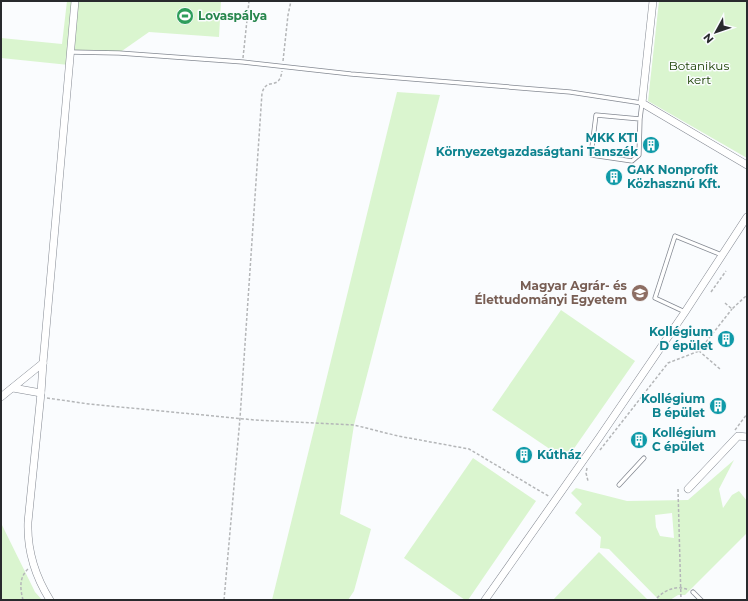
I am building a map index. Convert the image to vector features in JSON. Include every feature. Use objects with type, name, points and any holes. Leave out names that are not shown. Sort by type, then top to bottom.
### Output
[{"type":"street","points":[[50,600],[33,565],[27,536],[41,395],[75,1]]},
{"type":"street","points":[[653,1],[642,103],[747,165]]},
{"type":"street","points":[[485,600],[685,312],[747,217]]},
{"type":"street","points":[[1,397],[43,363]]},
{"type":"street","points":[[13,388],[41,395]]},
{"type":"street","points":[[688,489],[738,436],[747,437]]},
{"type":"lane","points":[[70,52],[119,53],[243,62],[351,74],[570,92],[642,103],[639,156],[632,161],[591,155],[596,116],[640,119]]},
{"type":"lane","points":[[685,312],[656,298],[675,236],[722,255]]},
{"type":"lane","points":[[619,485],[644,458]]},
{"type":"lane","points":[[693,592],[701,600]]},
{"type":"path","points":[[243,62],[249,1]]},
{"type":"path","points":[[224,600],[240,418],[262,93],[263,89],[268,85],[278,83],[280,80],[291,1]]},
{"type":"path","points":[[711,292],[726,271]]},
{"type":"path","points":[[596,455],[668,363],[699,351],[732,309],[747,295]]},
{"type":"path","points":[[725,303],[732,309]]},
{"type":"path","points":[[696,341],[699,351],[720,369]]},
{"type":"path","points":[[41,395],[89,404],[240,418],[354,425],[398,436],[469,449],[555,500]]},
{"type":"path","points":[[738,436],[735,429],[747,414]]},
{"type":"path","points":[[587,467],[586,473],[588,481]]},
{"type":"path","points":[[678,489],[681,600]]},
{"type":"path","points":[[23,600],[20,582],[23,574],[33,565]]},
{"type":"path","points":[[657,598],[663,591],[681,587],[693,592]]},
{"type":"green space","points":[[67,1],[221,1],[219,37],[149,32],[119,53],[70,52],[69,65],[1,58],[1,38],[62,44]]},
{"type":"green space","name":"Botanikus kert","points":[[659,1],[747,1],[747,158],[648,101]]},
{"type":"green space","points":[[397,92],[440,95],[354,425],[340,514],[371,529],[354,591],[348,600],[272,600]]},
{"type":"green space","points":[[561,310],[635,361],[566,460],[492,410]]},
{"type":"green space","points":[[473,458],[536,501],[468,600],[465,600],[404,558]]},
{"type":"green space","points":[[734,460],[719,489],[723,508],[732,495],[739,491],[747,501],[747,533],[685,595],[678,595],[670,600],[659,600],[609,549],[600,548],[601,537],[575,513],[582,504],[571,493],[576,488],[627,501],[688,500]],"holes":[[[672,513],[674,538],[660,536],[656,527],[655,515]]]},
{"type":"green space","points":[[1,523],[35,592],[42,600],[1,600]]},
{"type":"green space","points":[[599,552],[648,600],[553,600]]},
{"type":"place","name":"Lovaspálya","points":[[185,16]]},
{"type":"place","name":"MKK KTI Környezetgazdaságtani Tanszék","points":[[651,145]]},
{"type":"place","name":"GAK Nonprofit Közhasznú Kft.","points":[[614,177]]},
{"type":"place","name":"Magyar Agrár- és Élettudományi Egyetem","points":[[640,293]]},
{"type":"place","name":"Kollégium D épület","points":[[726,339]]},
{"type":"place","name":"Kollégium B épület","points":[[718,406]]},
{"type":"place","name":"Kollégium C épület","points":[[639,440]]},
{"type":"place","name":"Kútház","points":[[524,455]]}]
